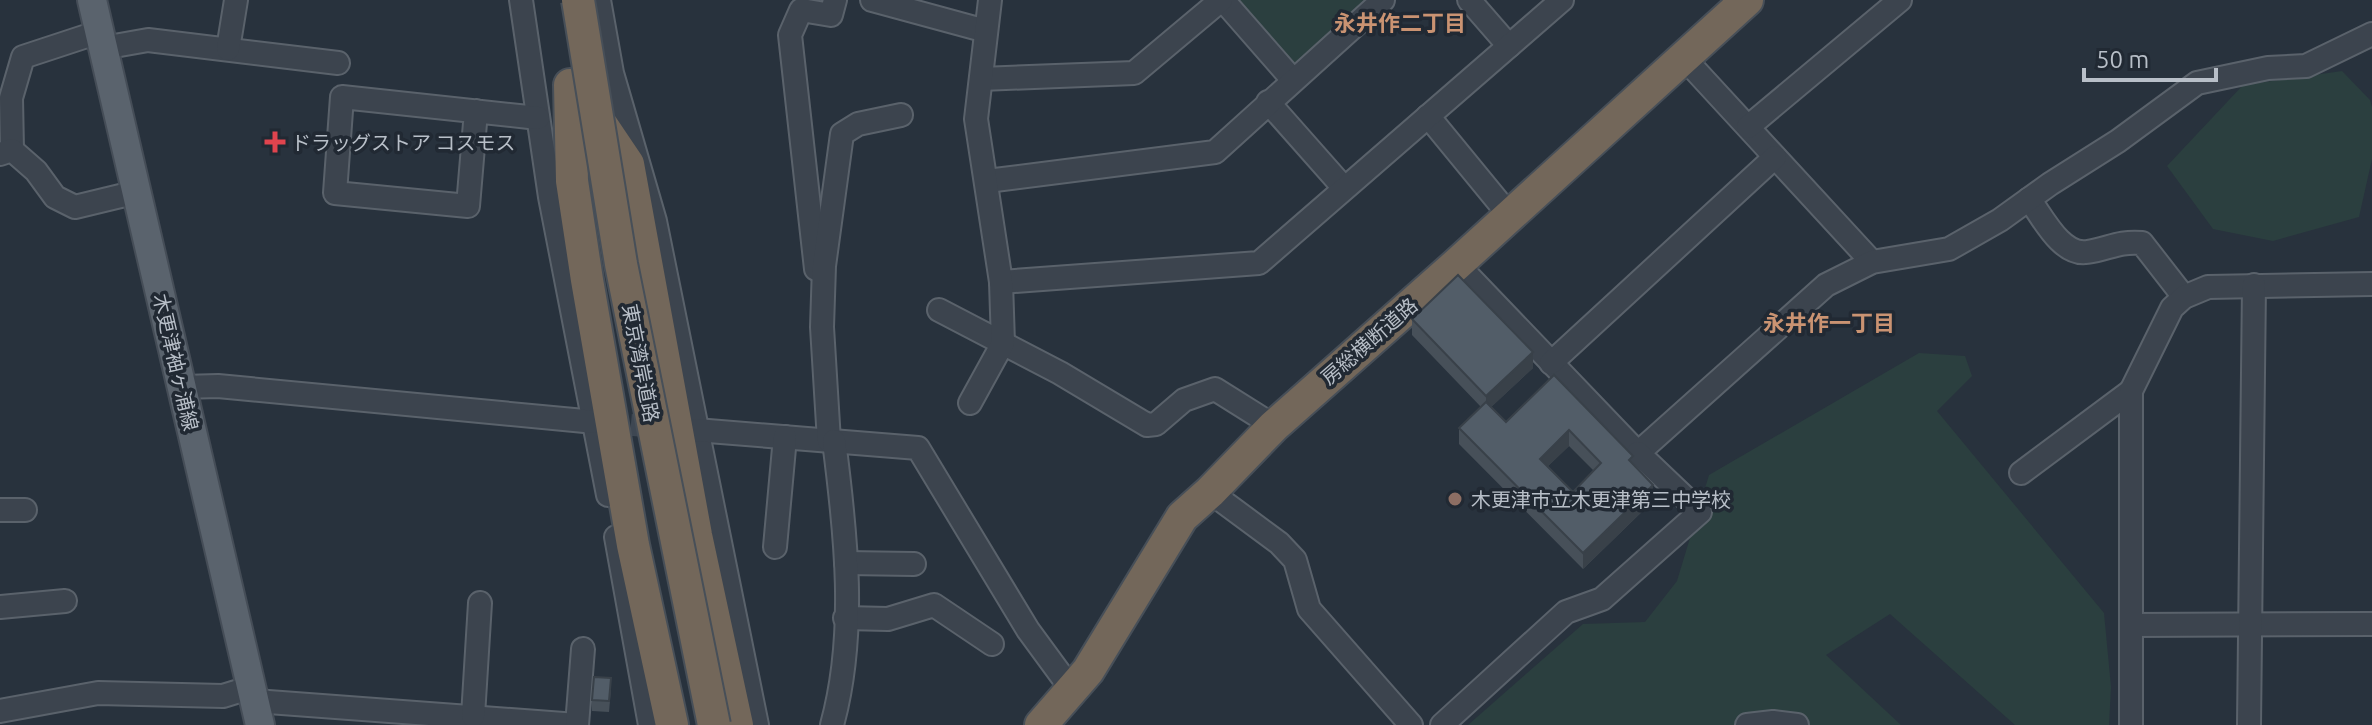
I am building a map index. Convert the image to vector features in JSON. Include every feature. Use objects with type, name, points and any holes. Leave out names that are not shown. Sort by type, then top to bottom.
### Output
[{"type":"highway","name":"東京湾岸道路","points":[[556,0],[692,725]]},
{"type":"highway","name":"東京湾岸道路","points":[[578,0],[621,264],[714,725]]},
{"type":"highway","name":"房総横断道路","points":[[1041,725],[1088,671],[1182,517],[1274,426],[1747,0]]},
{"type":"highway","points":[[570,85],[572,181],[587,280],[633,545],[672,725]]},
{"type":"highway","points":[[599,121],[628,164],[696,535],[737,725]]},
{"type":"main road","name":"木更津袖ヶ浦線","points":[[92,0],[256,704]]},
{"type":"street","points":[[228,49],[236,0]]},
{"type":"street","points":[[521,0],[550,197],[650,725]]},
{"type":"street","points":[[599,0],[612,73],[655,221],[757,725]]},
{"type":"street","points":[[823,301],[812,248],[790,35],[801,10],[831,15],[835,0]]},
{"type":"street","points":[[872,0],[986,31]]},
{"type":"street","points":[[970,403],[1003,343],[1001,282],[976,119],[990,0]]},
{"type":"street","points":[[981,79],[1134,73],[1222,0],[1293,80]]},
{"type":"street","points":[[987,181],[1215,152],[1383,0]]},
{"type":"street","points":[[1469,0],[1509,46]]},
{"type":"street","points":[[1001,282],[1259,263],[1562,0]]},
{"type":"street","points":[[1748,127],[1900,0]]},
{"type":"street","points":[[1638,453],[1826,285],[1872,262],[1949,249],[2000,220],[2118,141],[2197,83],[2268,68],[2306,66],[2372,34]]},
{"type":"street","points":[[137,192],[75,207],[55,197],[36,171],[6,152],[11,98],[23,57],[101,40],[148,40],[338,63]]},
{"type":"street","points":[[1684,58],[1872,262]]},
{"type":"street","points":[[476,111],[468,206],[335,193],[342,97],[476,111],[538,118]]},
{"type":"street","points":[[1268,102],[1344,188]]},
{"type":"street","points":[[832,725],[840,686],[846,563],[832,441],[823,301],[824,266],[842,134],[858,124],[901,115]]},
{"type":"street","points":[[1428,116],[1510,216]]},
{"type":"street","points":[[1551,363],[1775,157]]},
{"type":"street","points":[[2029,199],[2072,251],[2084,253],[2124,241],[2142,243],[2184,297]]},
{"type":"street","points":[[1442,725],[1566,612],[1602,599],[1700,512],[1638,453],[1457,264]]},
{"type":"street","points":[[2131,725],[2131,391],[2172,308],[2184,297],[2208,287],[2372,284]]},
{"type":"street","points":[[2249,725],[2254,285]]},
{"type":"street","points":[[939,310],[1147,425],[1156,424],[1184,400],[1215,389],[1274,426]]},
{"type":"street","points":[[182,387],[218,386],[595,422]]},
{"type":"street","points":[[2021,473],[2131,391]]},
{"type":"street","points":[[696,430],[918,448],[1028,630],[1072,690]]},
{"type":"street","points":[[775,547],[785,437]]},
{"type":"street","points":[[1210,492],[1279,543],[1295,560],[1309,609],[1411,725]]},
{"type":"street","points":[[0,510],[25,510]]},
{"type":"street","points":[[846,563],[914,564]]},
{"type":"street","points":[[0,607],[65,601]]},
{"type":"street","points":[[473,716],[480,603]]},
{"type":"street","points":[[845,618],[888,619],[934,605],[992,644]]},
{"type":"street","points":[[2132,625],[2372,624]]},
{"type":"street","points":[[0,711],[98,693],[223,696],[256,704],[577,725],[583,649]]},
{"type":"street","points":[[1747,725],[1773,722],[1797,725]]},
{"type":"green space","points":[[1223,0],[1383,0],[1293,80]]},
{"type":"green space","points":[[2342,71],[2370,100],[2372,107],[2372,159],[2359,217],[2273,241],[2213,229],[2167,166],[2243,85]]},
{"type":"green space","points":[[1919,353],[1965,356],[1972,376],[1937,411],[2104,613],[2111,687],[2109,725],[2015,725],[1890,614],[1826,655],[1901,725],[1468,725],[1583,624],[1645,622],[1677,581],[1709,475]]},
{"type":"building","points":[[1458,275],[1533,352],[1486,396],[1412,319]]},
{"type":"building","points":[[1554,375],[1633,456],[1629,460],[1653,485],[1583,553],[1459,428],[1486,402],[1506,422]],"holes":[[[1569,430],[1601,463],[1573,492],[1540,459]]]},
{"type":"building","points":[[594,677],[611,678],[609,701],[592,700]]},
{"type":"tunnel","points":[[598,422],[667,428]]},
{"type":"place","name":"ドラッグストア コスモス","points":[[275,142]]},
{"type":"place","name":"木更津市立木更津第三中学校","points":[[1455,499]]},
{"type":"district","name":"永井作二丁目","points":[[1400,22]]},
{"type":"district","name":"永井作一丁目","points":[[1829,322]]}]
